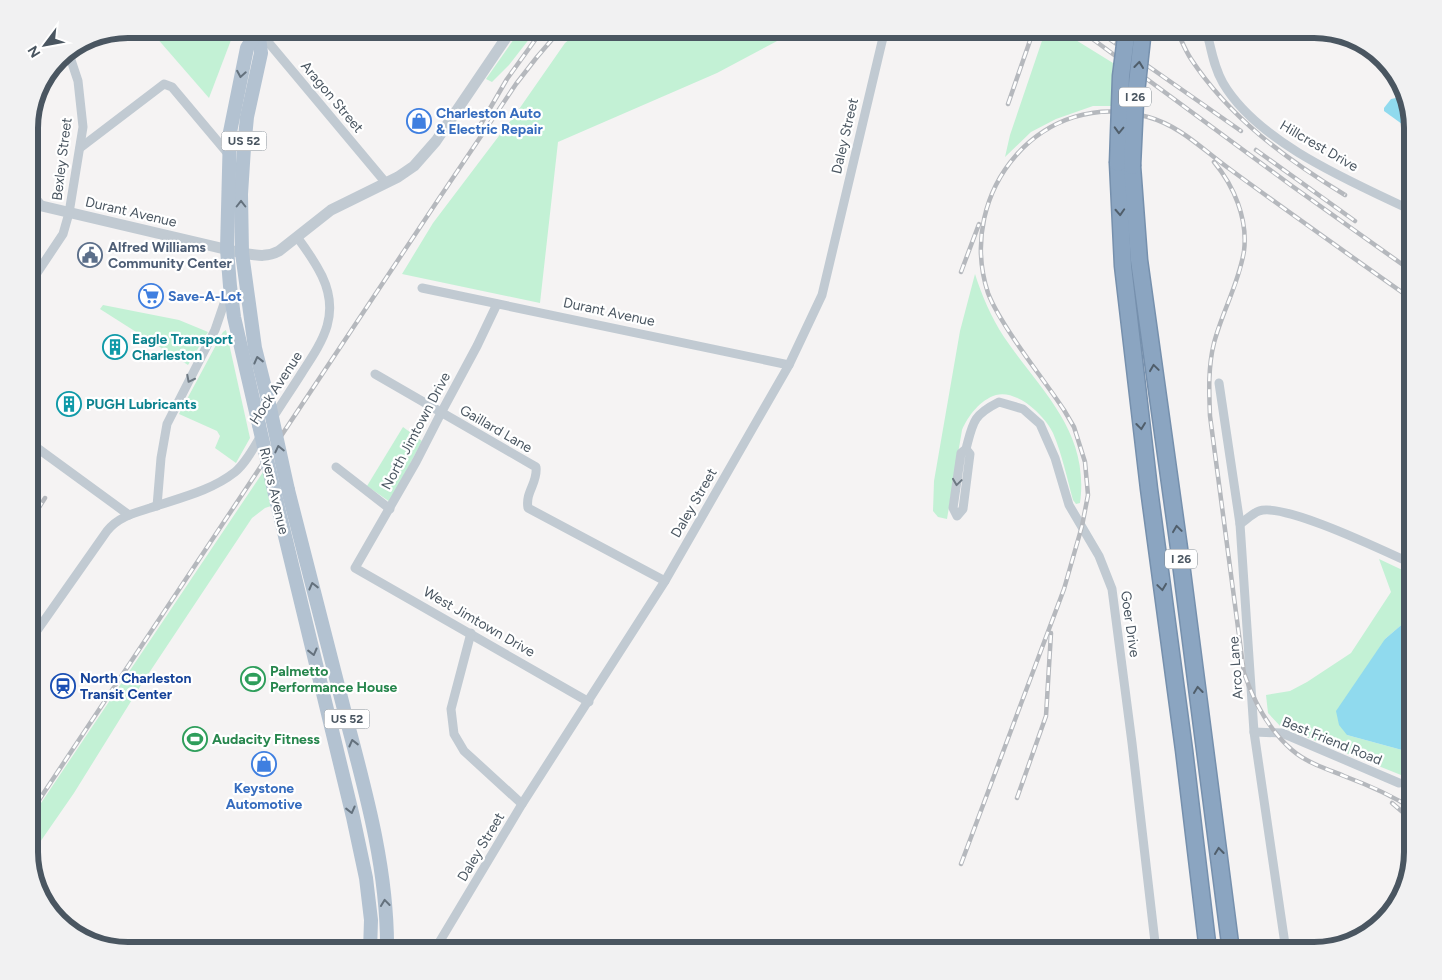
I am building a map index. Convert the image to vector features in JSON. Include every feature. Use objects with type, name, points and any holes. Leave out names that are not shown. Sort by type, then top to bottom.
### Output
[{"type":"highway","name":"I 26","points":[[1126,38],[1121,76],[1125,165],[1122,266],[1207,942]]},
{"type":"highway","name":"I 26","points":[[1142,38],[1135,102],[1125,165],[1180,548],[1232,942]]},
{"type":"highway","points":[[1184,750],[1198,942]]},
{"type":"main road","name":"Rivers Avenue","points":[[253,38],[247,48],[242,68],[230,132],[227,250],[230,286],[240,348],[353,817],[366,878],[370,942]]},
{"type":"main road","name":"Rivers Avenue","points":[[259,38],[261,53],[247,117],[241,194],[242,253],[252,333],[288,490],[366,793],[381,870],[387,942]]},
{"type":"street","name":"Aragon Street","points":[[265,38],[386,183]]},
{"type":"street","name":"Durant Avenue","points":[[38,205],[227,250],[270,256],[331,210],[386,183],[414,166],[436,141],[506,38]]},
{"type":"street","name":"Daley Street","points":[[439,942],[522,804],[665,581],[789,365],[822,295],[883,38]]},
{"type":"street","name":"Hillcrest Drive","points":[[1208,38],[1213,60],[1223,84],[1247,113],[1266,131],[1298,152],[1404,207]]},
{"type":"street","name":"Bexley Street","points":[[38,272],[63,234],[69,212],[80,148],[83,127],[80,90],[70,58]]},
{"type":"street","points":[[80,148],[162,84],[166,84],[172,86],[230,156]]},
{"type":"street","points":[[38,201],[42,206]]},
{"type":"street","name":"Hock Avenue","points":[[38,629],[116,521],[205,489],[237,470],[324,340],[330,318],[326,285],[297,237]]},
{"type":"street","points":[[157,506],[161,458],[168,424],[215,330],[230,286]]},
{"type":"street","name":"Durant Avenue","points":[[422,288],[789,365]]},
{"type":"street","name":"North Jimtown Drive","points":[[355,568],[416,462],[497,304]]},
{"type":"street","name":"Gaillard Lane","points":[[375,374],[536,467],[537,474],[526,500],[528,508],[665,581]]},
{"type":"street","name":"Arco Lane","points":[[1219,383],[1240,524],[1254,732],[1285,942]]},
{"type":"street","name":"Goer Drive","points":[[966,449],[970,454],[963,509],[957,516],[953,508],[961,453],[966,449],[972,427],[982,411],[999,402],[1023,409],[1040,424],[1055,458],[1069,505],[1099,556],[1112,589],[1155,942]]},
{"type":"street","points":[[38,449],[129,515]]},
{"type":"street","points":[[336,468],[390,509]]},
{"type":"street","points":[[1240,524],[1260,511],[1282,512],[1308,519],[1404,560]]},
{"type":"street","name":"West Jimtown Drive","points":[[355,568],[589,702]]},
{"type":"street","points":[[470,633],[452,709],[454,734],[464,751],[522,804]]},
{"type":"street","name":"Best Friend Road","points":[[1254,732],[1282,733],[1399,783]]},
{"type":"green space","points":[[157,38],[229,38],[231,40],[209,98]]},
{"type":"green space","points":[[515,38],[530,38],[509,65],[492,82],[486,79]]},
{"type":"green space","points":[[571,38],[783,38],[717,73],[558,142],[540,303],[402,274],[433,223],[517,112],[565,43]]},
{"type":"green space","points":[[1043,38],[1073,38],[1113,63],[1111,106],[1093,106],[1056,119],[1031,132],[1005,157],[1010,135]]},
{"type":"green space","points":[[975,274],[987,306],[999,329],[1047,394],[1070,433],[1077,454],[1081,477],[1080,503],[1076,504],[1073,500],[1059,449],[1049,426],[1029,405],[1013,396],[1004,394],[990,397],[975,409],[968,419],[962,430],[947,519],[938,517],[933,511],[934,481],[960,331]]},
{"type":"green space","points":[[103,305],[179,320],[208,332],[188,365],[100,309]]},
{"type":"green space","points":[[226,330],[250,438],[236,463],[215,448],[220,436],[217,431],[179,414],[223,332]]},
{"type":"green space","points":[[403,427],[422,441],[390,502],[367,486]]},
{"type":"green space","points":[[263,472],[271,506],[265,508],[252,518],[143,682],[74,793],[38,845],[38,808]]},
{"type":"green space","points":[[1379,559],[1404,571],[1404,623],[1385,639],[1347,735],[1404,751],[1404,776],[1281,727],[1268,713],[1266,695],[1290,691],[1351,653],[1391,592]]},
{"type":"water","points":[[1396,98],[1401,102],[1404,125],[1384,111],[1384,108],[1391,99]]},
{"type":"water","points":[[1404,623],[1404,751],[1347,735],[1339,725],[1336,711],[1385,639]]},
{"type":"railway","points":[[478,129],[507,79],[537,38]]},
{"type":"railway","points":[[38,801],[516,84],[553,38]]},
{"type":"railway","points":[[1008,104],[1031,38]]},
{"type":"railway","points":[[1091,38],[1292,186],[1404,266]]},
{"type":"railway","points":[[1108,38],[1241,131]]},
{"type":"railway","points":[[1180,38],[1189,56],[1206,80],[1241,118],[1281,152],[1345,195]]},
{"type":"railway","points":[[961,864],[1064,589],[1082,526],[1088,495],[1085,462],[1074,427],[996,311],[988,293],[981,255],[984,219],[996,185],[1016,156],[1042,132],[1074,117],[1109,112],[1148,117],[1160,121],[1192,140],[1221,163],[1404,294]]},
{"type":"railway","points":[[1256,150],[1355,221]]},
{"type":"railway","points":[[1214,162],[1228,182],[1238,203],[1242,215],[1245,239],[1242,263],[1214,343],[1209,388],[1210,416],[1244,673],[1263,715],[1276,734],[1298,755],[1404,804]]},
{"type":"railway","points":[[961,272],[979,224]]},
{"type":"railway","points":[[38,509],[45,498]]},
{"type":"railway","points":[[1017,798],[1046,716],[1051,633]]},
{"type":"railway","points":[[1392,803],[1404,813]]},
{"type":"place","name":"Charleston Auto & Electric Repair","points":[[419,121]]},
{"type":"place","name":"Alfred Williams Community Center","points":[[90,255]]},
{"type":"place","name":"Save-A-Lot","points":[[151,296]]},
{"type":"place","name":"Eagle Transport Charleston","points":[[115,347]]},
{"type":"place","name":"PUGH Lubricants","points":[[69,404]]},
{"type":"place","name":"Palmetto Performance House","points":[[253,679]]},
{"type":"place","name":"North Charleston Transit Center","points":[[63,686]]},
{"type":"place","name":"Audacity Fitness","points":[[195,739]]},
{"type":"place","name":"Keystone Automotive","points":[[264,764]]}]
